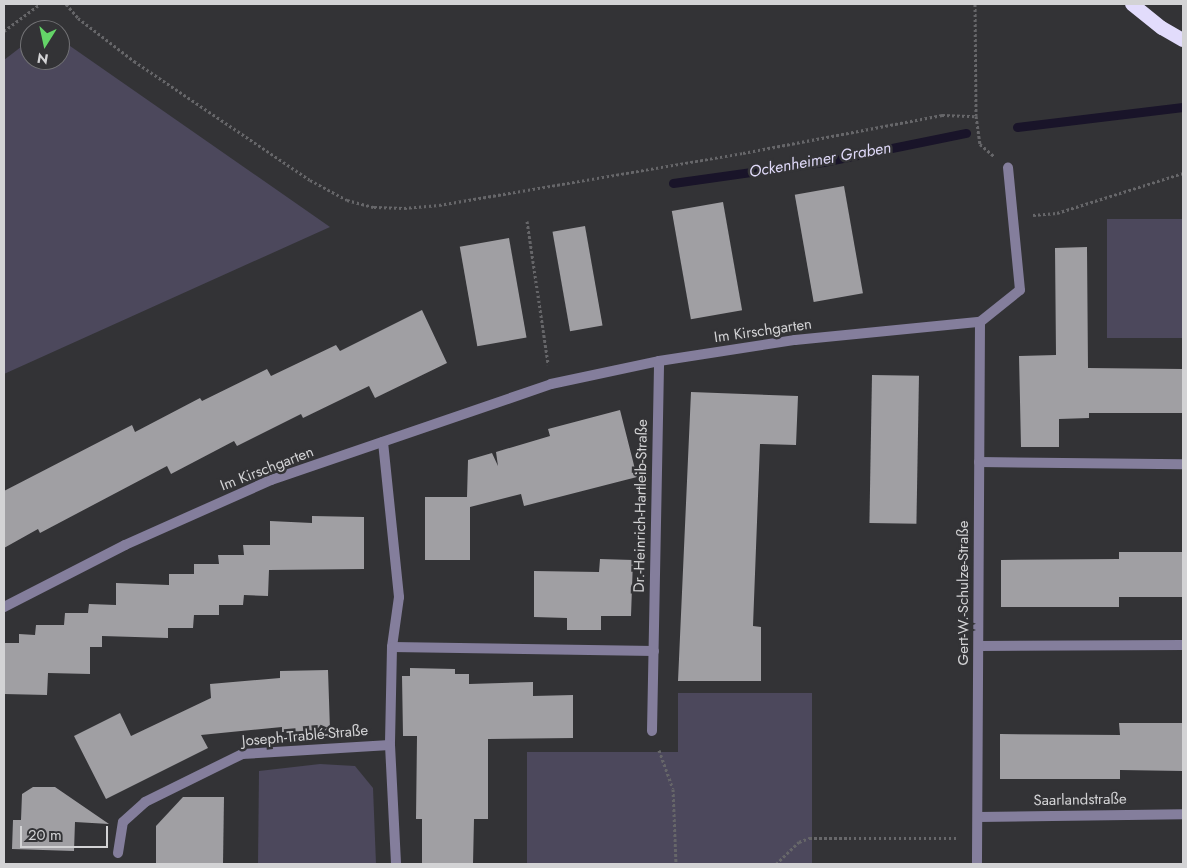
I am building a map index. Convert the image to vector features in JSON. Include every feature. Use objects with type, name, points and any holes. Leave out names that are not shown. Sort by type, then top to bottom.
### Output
[{"type":"highway","points":[[1132,4],[1162,28],[1183,40]]},
{"type":"street","points":[[980,322],[1020,290],[1008,168]]},
{"type":"street","name":"Im Kirschgarten","points":[[4,607],[126,545],[270,480],[551,384],[659,361],[795,340],[980,322]]},
{"type":"street","name":"Gert-W.-Schulze-Straße","points":[[977,864],[980,646],[980,322]]},
{"type":"street","name":"Dr.-Heinrich-Hartleib-Straße","points":[[652,731],[659,361]]},
{"type":"street","name":"Joseph-Trablé-Straße","points":[[384,442],[399,596],[392,647],[390,745],[396,864]]},
{"type":"street","points":[[980,462],[1183,464]]},
{"type":"street","points":[[980,646],[1183,645]]},
{"type":"street","points":[[392,647],[654,651]]},
{"type":"street","name":"Joseph-Trablé-Straße","points":[[118,854],[123,822],[145,802],[242,754],[390,745]]},
{"type":"street","name":"Saarlandstraße","points":[[978,817],[1183,814]]},
{"type":"path","points":[[4,31],[40,4]]},
{"type":"path","points":[[66,4],[78,18],[134,61],[310,180],[348,200],[374,207],[404,208],[439,205],[743,154],[942,115],[976,116]]},
{"type":"path","points":[[975,4],[976,116],[980,144],[1008,168]]},
{"type":"path","points":[[1013,217],[1057,213],[1183,173]]},
{"type":"path","points":[[527,221],[551,384]]},
{"type":"path","points":[[652,731],[673,789],[676,806],[676,864]]},
{"type":"path","points":[[776,864],[788,856],[799,842],[809,838],[977,838]]},
{"type":"shaded area","points":[[70,46],[330,227],[4,374],[4,60],[20,48],[20,70],[70,70]]},
{"type":"shaded area","points":[[1107,219],[1183,219],[1183,338],[1107,338]]},
{"type":"shaded area","points":[[678,693],[812,693],[812,864],[527,864],[527,752],[678,752]]},
{"type":"shaded area","points":[[320,764],[355,766],[373,788],[376,864],[258,864],[259,771]]},
{"type":"building","points":[[844,186],[863,293],[814,302],[795,195]]},
{"type":"building","points":[[723,202],[742,310],[691,319],[672,211]]},
{"type":"building","points":[[585,226],[603,325],[570,331],[553,232]]},
{"type":"building","points":[[509,238],[527,337],[477,346],[460,247]]},
{"type":"building","points":[[1087,247],[1088,368],[1183,369],[1183,413],[1089,413],[1089,418],[1059,419],[1059,447],[1021,447],[1019,356],[1056,355],[1055,248]]},
{"type":"building","points":[[422,310],[447,363],[375,398],[369,386],[303,418],[301,414],[237,446],[234,441],[171,474],[167,466],[40,533],[38,529],[4,548],[4,491],[132,425],[135,432],[200,398],[202,401],[267,369],[271,376],[336,345],[340,351]]},
{"type":"building","points":[[872,375],[919,376],[916,524],[869,523]]},
{"type":"building","points":[[691,392],[798,396],[796,445],[760,444],[753,626],[761,627],[761,681],[678,681]]},
{"type":"building","points":[[620,410],[637,477],[524,506],[521,494],[470,507],[470,560],[425,560],[425,497],[467,497],[468,460],[492,453],[498,466],[496,452],[550,436],[548,429]]},
{"type":"building","points":[[312,516],[364,517],[364,569],[269,570],[268,596],[244,595],[243,605],[219,605],[219,615],[194,615],[193,628],[168,628],[168,638],[102,636],[102,647],[90,647],[90,674],[48,673],[47,695],[4,694],[4,643],[19,643],[19,634],[35,635],[36,625],[64,625],[65,613],[88,613],[89,604],[116,605],[116,583],[169,585],[169,574],[194,574],[194,564],[219,564],[218,555],[244,555],[243,545],[270,545],[270,521],[312,523]]},
{"type":"building","points":[[1119,552],[1183,552],[1183,597],[1119,597],[1119,607],[1001,607],[1001,560],[1119,559]]},
{"type":"building","points":[[600,559],[633,560],[631,616],[601,616],[601,630],[567,630],[567,618],[534,617],[534,571],[599,572]]},
{"type":"building","points":[[410,668],[455,669],[455,674],[469,674],[469,684],[533,682],[533,696],[573,695],[573,738],[488,739],[488,819],[474,819],[473,864],[422,864],[422,819],[416,819],[417,736],[403,736],[402,676],[410,676]]},
{"type":"building","points":[[328,670],[330,730],[282,732],[282,727],[201,735],[208,748],[106,799],[74,736],[120,713],[131,736],[211,698],[210,684],[280,678],[280,671]]},
{"type":"building","points":[[1119,723],[1183,723],[1183,771],[1120,770],[1120,779],[1000,779],[1000,734],[1120,735]]},
{"type":"building","points":[[33,787],[55,787],[109,824],[75,822],[74,851],[12,849],[13,820],[21,820],[22,794]]},
{"type":"building","points":[[183,797],[224,797],[223,864],[156,864],[156,826]]},
{"type":"waterway","name":"Ockenheimer Graben","points":[[1017,127],[1183,107]]},
{"type":"waterway","name":"Ockenheimer Graben","points":[[673,183],[823,162],[966,133]]}]
